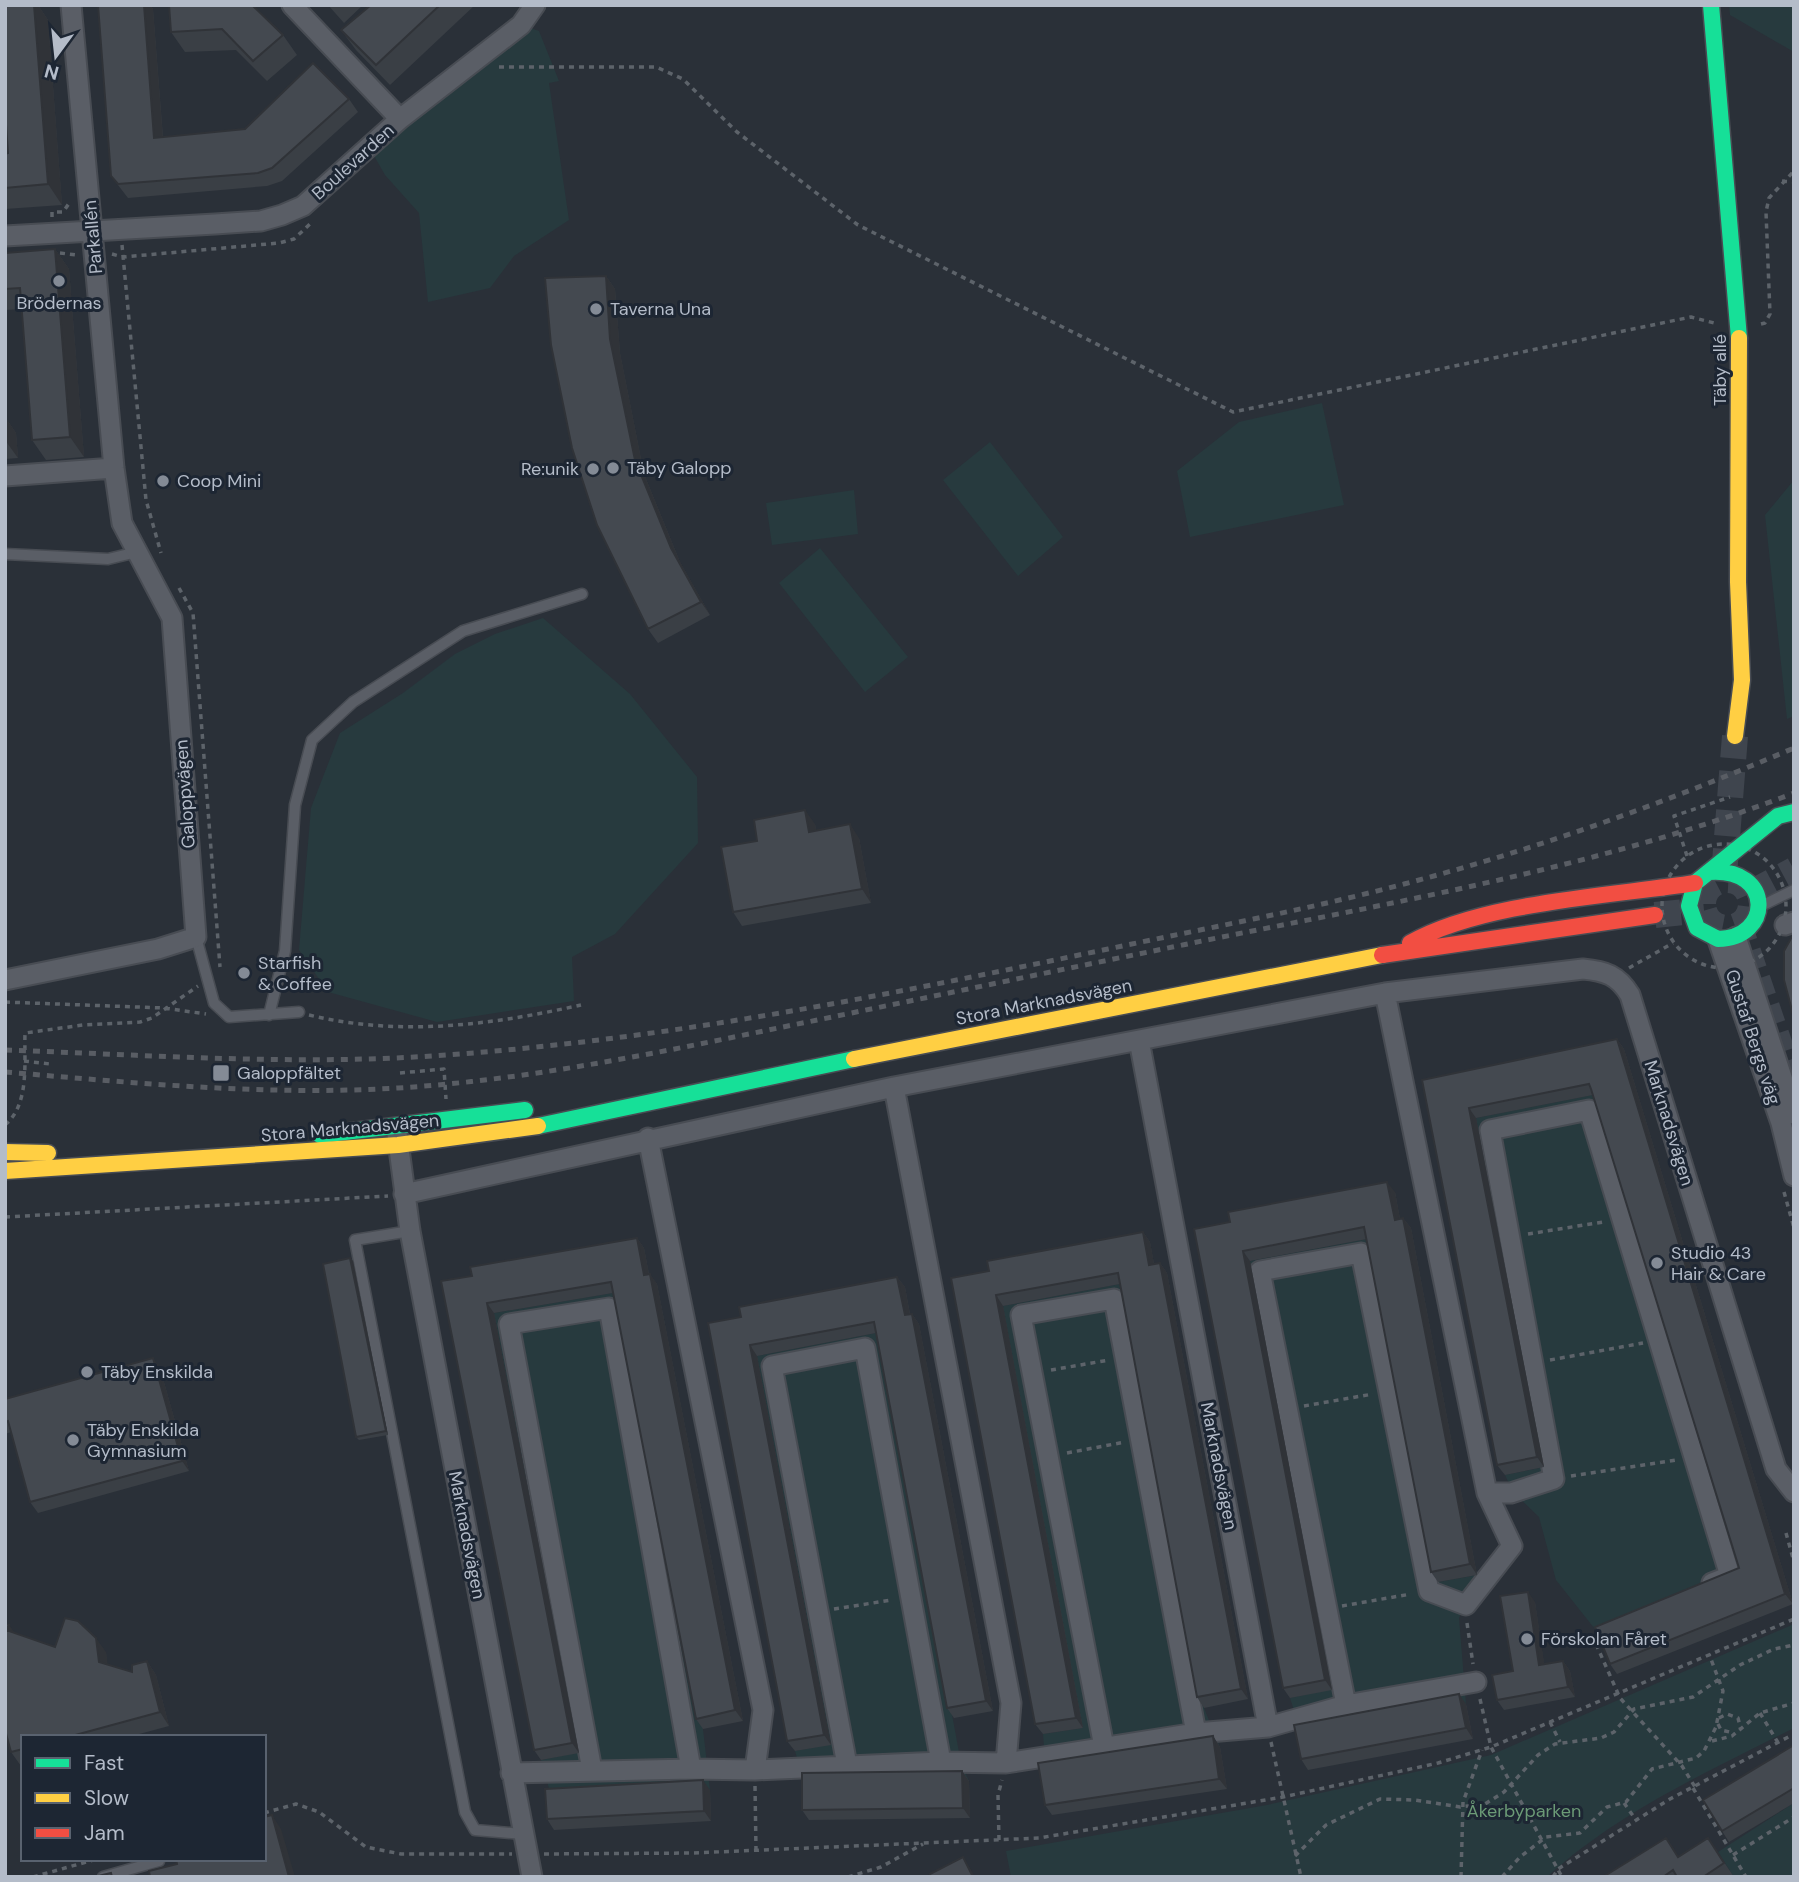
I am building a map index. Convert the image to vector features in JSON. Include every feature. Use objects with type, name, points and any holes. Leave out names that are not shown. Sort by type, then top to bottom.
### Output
[{"type":"street","name":"Parkallén","points":[[71,5],[114,468]]},
{"type":"street","points":[[292,5],[400,120]]},
{"type":"street","name":"Boulevarden","points":[[5,236],[54,242],[93,231],[261,221],[303,206],[400,120],[521,25],[535,5]]},
{"type":"street","name":"Täby allé","points":[[1710,5],[1739,326],[1738,582],[1742,680],[1735,736]]},
{"type":"street","points":[[5,475],[114,468]]},
{"type":"street","name":"Galoppvägen","points":[[114,468],[122,523],[172,618],[196,937]]},
{"type":"street","points":[[1752,865],[1759,908],[1754,923],[1727,939],[1703,934],[1680,923],[1695,883],[1778,816],[1794,812]]},
{"type":"street","points":[[1709,872],[1752,865],[1794,820]]},
{"type":"street","name":"Stora Marknadsvägen","points":[[1402,951],[1416,937],[1436,928],[1495,914],[1695,883]]},
{"type":"street","name":"Stora Marknadsvägen","points":[[5,1171],[398,1145],[541,1126],[694,1091],[1402,951],[1655,915]]},
{"type":"street","name":"Stora Marknadsvägen","points":[[1402,951],[1433,958],[1680,923]]},
{"type":"street","points":[[5,980],[159,949],[196,937]]},
{"type":"street","name":"Gustaf Bergs väg","points":[[1727,939],[1794,1114]]},
{"type":"street","name":"Gustaf Bergs väg","points":[[1727,939],[1794,1176]]},
{"type":"street","points":[[404,1194],[649,1138],[894,1087],[1385,993],[1583,969],[1602,971],[1616,977]]},
{"type":"street","name":"Marknadsvägen","points":[[1616,977],[1630,995],[1776,1469],[1794,1492]]},
{"type":"street","points":[[1346,1705],[1261,1271],[1361,1253],[1429,1591],[1466,1605],[1512,1546],[1487,1493],[1385,993]]},
{"type":"street","name":"Marknadsvägen","points":[[1139,1040],[1268,1727]]},
{"type":"street","points":[[894,1087],[1011,1703],[1006,1763]]},
{"type":"street","name":"Stora Marknadsvägen","points":[[5,1152],[96,1154],[293,1139],[397,1124],[694,1091]]},
{"type":"street","points":[[1487,1493],[1513,1492],[1554,1479],[1490,1130],[1588,1110],[1730,1576],[1692,1592]]},
{"type":"street","name":"Marknadsvägen","points":[[397,1124],[410,1231],[532,1877]]},
{"type":"street","points":[[649,1138],[763,1710],[755,1770]]},
{"type":"street","points":[[1104,1747],[1021,1315],[1114,1299],[1196,1733]]},
{"type":"street","points":[[592,1770],[509,1324],[609,1308],[691,1769]]},
{"type":"street","points":[[847,1765],[772,1366],[865,1348],[908,1597],[941,1762]]},
{"type":"street","points":[[511,1773],[755,1770],[941,1762],[1006,1763],[1196,1733],[1268,1727],[1346,1705],[1476,1682]]},
{"type":"lane","points":[[5,554],[108,559],[137,552]]},
{"type":"lane","points":[[269,1015],[285,951],[295,805],[312,740],[353,702],[463,631],[582,594]]},
{"type":"lane","points":[[1759,908],[1794,890]]},
{"type":"lane","points":[[196,937],[214,1003],[229,1017],[299,1012]]},
{"type":"lane","points":[[410,1231],[355,1240],[465,1812],[475,1830],[523,1834]]},
{"type":"lane","points":[[103,1877],[159,1861]]},
{"type":"path","points":[[489,67],[656,67],[683,79],[737,132],[858,225],[1233,412],[1690,317],[1739,326],[1765,323],[1770,314],[1766,212],[1769,198],[1794,171]]},
{"type":"path","points":[[1782,181],[1794,182]]},
{"type":"path","points":[[71,201],[63,212],[52,212],[54,242],[94,254],[123,257],[279,243],[294,239],[314,220]]},
{"type":"path","points":[[1687,856],[1674,816],[1730,797]]},
{"type":"path","points":[[1774,867],[1783,884]]},
{"type":"path","points":[[1616,977],[1640,959],[1673,943],[1695,961],[1722,969]]},
{"type":"path","points":[[5,1125],[14,1117],[21,1101],[25,1033],[70,1026],[141,1022],[152,1018],[206,981]]},
{"type":"path","points":[[5,1002],[164,1008],[229,1017]]},
{"type":"path","points":[[299,1012],[336,1021],[407,1029],[516,1020],[580,1005]]},
{"type":"path","points":[[24,1061],[50,1064]]},
{"type":"path","points":[[5,1217],[404,1194]]},
{"type":"path","points":[[1508,1237],[1621,1219]]},
{"type":"path","points":[[1531,1364],[1658,1340]]},
{"type":"path","points":[[1032,1374],[1125,1357]]},
{"type":"path","points":[[1287,1409],[1388,1391]]},
{"type":"path","points":[[1048,1456],[1140,1439]]},
{"type":"path","points":[[1554,1479],[1693,1457]]},
{"type":"path","points":[[1786,1533],[1794,1562]]},
{"type":"path","points":[[1326,1608],[1429,1591]]},
{"type":"path","points":[[818,1612],[908,1597]]},
{"type":"path","points":[[1466,1605],[1476,1682],[1491,1747],[1562,1877]]},
{"type":"path","points":[[266,1812],[296,1804],[320,1812],[366,1847],[401,1854],[756,1850],[1039,1839],[1283,1797],[1438,1763],[1491,1747],[1794,1619]]},
{"type":"path","points":[[1592,1635],[1618,1693],[1631,1712],[1678,1763],[1743,1876]]},
{"type":"path","points":[[1295,1856],[1326,1825],[1380,1799],[1394,1798],[1463,1807],[1494,1799],[1511,1785],[1538,1755],[1560,1742],[1601,1738],[1614,1731],[1631,1712],[1652,1703],[1693,1697],[1774,1649],[1794,1645]]},
{"type":"path","points":[[1502,1877],[1520,1857],[1543,1840],[1580,1833],[1607,1807],[1624,1803],[1632,1797],[1652,1769],[1696,1758],[1711,1741],[1718,1721],[1723,1691],[1709,1654]]},
{"type":"path","points":[[1711,1741],[1738,1732],[1760,1713],[1794,1703]]},
{"type":"path","points":[[1760,1713],[1777,1742]]},
{"type":"path","points":[[1718,1721],[1727,1714],[1738,1718],[1742,1726],[1738,1732]]},
{"type":"path","points":[[1718,1721],[1721,1730],[1738,1732]]},
{"type":"path","points":[[1550,1722],[1560,1742]]},
{"type":"path","points":[[1268,1727],[1301,1877]]},
{"type":"path","points":[[1553,1877],[1558,1870],[1693,1787],[1794,1734]]},
{"type":"path","points":[[1461,1877],[1465,1791],[1482,1750]]},
{"type":"path","points":[[999,1840],[998,1795],[1006,1763]]},
{"type":"path","points":[[755,1770],[756,1850]]},
{"type":"path","points":[[1624,1803],[1636,1821]]},
{"type":"path","points":[[1733,1855],[1794,1817]]},
{"type":"path","points":[[848,1877],[881,1867],[925,1843]]},
{"type":"path","points":[[33,1877],[90,1861]]},
{"type":"green space","points":[[1729,5],[1794,5],[1794,52],[1730,15]]},
{"type":"green space","points":[[521,25],[539,31],[559,81],[549,83],[569,220],[514,256],[490,288],[428,302],[419,213],[385,175],[369,147]]},
{"type":"green space","points":[[1322,403],[1344,505],[1190,537],[1177,471],[1239,422]]},
{"type":"green space","points":[[990,442],[1063,537],[1018,576],[943,480]]},
{"type":"green space","points":[[1794,480],[1794,716],[1787,719],[1765,515]]},
{"type":"green space","points":[[854,490],[858,534],[772,545],[766,503]]},
{"type":"green space","points":[[820,548],[908,657],[865,692],[779,583]]},
{"type":"green space","points":[[543,618],[630,694],[697,777],[698,843],[615,934],[572,957],[574,1001],[437,1022],[328,992],[299,950],[311,808],[340,733],[403,693],[455,654],[495,634]]},
{"type":"green space","points":[[1597,1094],[1746,1578],[1602,1638],[1556,1580],[1539,1517],[1513,1492],[1505,1475],[1544,1467],[1476,1118]]},
{"type":"green space","points":[[1372,1238],[1438,1582],[1477,1575],[1459,1618],[1466,1704],[1302,1735],[1290,1698],[1332,1689],[1250,1261]]},
{"type":"green space","points":[[1125,1283],[1204,1708],[1220,1747],[1046,1773],[1043,1734],[1082,1728],[1003,1306]]},
{"type":"green space","points":[[618,1292],[703,1729],[710,1790],[552,1799],[541,1760],[579,1752],[494,1313]]},
{"type":"green space","points":[[881,1332],[961,1763],[969,1781],[800,1768],[795,1751],[831,1744],[757,1356]]},
{"type":"green space","name":"Åkerbyparken","points":[[1794,1624],[1794,1728],[1665,1794],[1604,1832],[1547,1877],[1011,1877],[1006,1851],[1267,1805],[1491,1755]]},
{"type":"green space","points":[[1794,1803],[1794,1877],[1734,1877],[1718,1852]]},
{"type":"building","points":[[5,5],[34,5],[48,184],[5,188],[5,154],[8,153],[5,111]]},
{"type":"building","points":[[98,5],[144,5],[154,138],[245,129],[313,63],[349,99],[272,168],[258,173],[118,184],[111,176]]},
{"type":"building","points":[[169,5],[252,5],[283,35],[253,61],[222,29],[171,32]]},
{"type":"building","points":[[371,5],[440,5],[376,65],[341,30]]},
{"type":"building","points":[[55,249],[70,437],[32,440],[20,288],[5,289],[5,253]]},
{"type":"building","name":"Täby Galopp","points":[[606,276],[610,339],[635,460],[671,548],[701,602],[648,629],[597,525],[572,448],[551,345],[545,278]]},
{"type":"building","points":[[805,810],[809,832],[850,824],[862,889],[733,912],[721,847],[757,841],[754,820]]},
{"type":"building","points":[[1794,933],[1794,1018],[1784,980],[1784,951]]},
{"type":"building","points":[[1617,1039],[1785,1594],[1610,1664],[1595,1627],[1739,1568],[1591,1089],[1589,1084],[1469,1108],[1537,1457],[1497,1465],[1422,1080]]},
{"type":"building","points":[[1387,1182],[1395,1220],[1403,1218],[1470,1564],[1431,1572],[1364,1227],[1243,1251],[1325,1680],[1283,1688],[1194,1229],[1230,1222],[1228,1212]]},
{"type":"building","points":[[1143,1232],[1149,1265],[1160,1263],[1241,1689],[1197,1697],[1118,1273],[996,1295],[1076,1718],[1035,1724],[951,1278],[989,1271],[987,1261]]},
{"type":"building","points":[[637,1238],[644,1275],[650,1274],[735,1710],[696,1719],[611,1282],[487,1303],[572,1743],[534,1750],[441,1281],[472,1276],[470,1267]]},
{"type":"building","points":[[350,1258],[386,1431],[356,1437],[323,1264]]},
{"type":"building","points":[[897,1277],[905,1315],[912,1314],[986,1701],[947,1708],[874,1322],[750,1345],[824,1735],[787,1741],[708,1323],[741,1317],[739,1307]]},
{"type":"building","name":"Täby Enskilda Gymnasium","points":[[153,1358],[182,1461],[30,1502],[8,1421],[5,1422],[5,1399]]},
{"type":"building","name":"Förskolan Fåret","points":[[1528,1592],[1539,1665],[1563,1661],[1568,1687],[1497,1700],[1492,1675],[1513,1671],[1500,1596]]},
{"type":"building","points":[[65,1618],[78,1621],[96,1638],[99,1662],[132,1672],[132,1665],[147,1661],[160,1712],[75,1735],[21,1735],[21,1750],[11,1752],[5,1730],[5,1624],[9,1625],[6,1630],[55,1647]]},
{"type":"building","points":[[1459,1694],[1466,1728],[1301,1759],[1294,1725]]},
{"type":"building","points":[[1213,1736],[1219,1779],[1045,1805],[1038,1763]]},
{"type":"building","points":[[1794,1745],[1794,1788],[1722,1831],[1703,1800]]},
{"type":"building","points":[[962,1771],[963,1808],[802,1810],[802,1773]]},
{"type":"building","points":[[703,1780],[704,1811],[547,1819],[545,1789]]},
{"type":"building","points":[[272,1815],[289,1877],[150,1877],[149,1871],[177,1864],[176,1861],[266,1861],[266,1816]]},
{"type":"building","points":[[1666,1838],[1678,1857],[1708,1838],[1724,1863],[1703,1877],[1677,1877],[1673,1870],[1663,1877],[1603,1877]]},
{"type":"building","points":[[963,1857],[973,1877],[932,1877],[930,1874]]},
{"type":"building","points":[[111,1873],[112,1877],[94,1877]]},
{"type":"tunnel","points":[[1724,875],[1735,736]]},
{"type":"tunnel","points":[[1749,894],[1794,870]]},
{"type":"tunnel","points":[[1727,880],[1744,887],[1751,904],[1744,921],[1727,928],[1710,921],[1703,904],[1710,887],[1727,880]]},
{"type":"tunnel","points":[[1655,915],[1704,910]]},
{"type":"tunnel","points":[[1742,923],[1794,1076]]},
{"type":"railway","points":[[5,1050],[336,1060],[530,1048],[696,1027],[943,983],[1219,926],[1404,884],[1504,856],[1602,823],[1794,748]]},
{"type":"railway","points":[[5,1072],[202,1087],[349,1090],[446,1084],[589,1065],[1482,884],[1640,844],[1794,793]]},
{"type":"traffic: fast","points":[[1711,5],[1739,338]]},
{"type":"traffic: fast","points":[[1709,872],[1731,873],[1746,880],[1755,891],[1758,904],[1756,916],[1749,928],[1736,936],[1718,939],[1697,928],[1689,906],[1695,883],[1778,816],[1794,812]]},
{"type":"traffic: fast","points":[[538,1126],[854,1059]]},
{"type":"traffic: fast","points":[[320,1135],[525,1110]]},
{"type":"traffic: slow","points":[[1735,736],[1742,680],[1738,582],[1739,338]]},
{"type":"traffic: slow","points":[[854,1059],[1382,955]]},
{"type":"traffic: slow","points":[[5,1171],[398,1145],[538,1126]]},
{"type":"traffic: slow","points":[[5,1152],[48,1153]]},
{"type":"traffic: jam","points":[[1410,943],[1439,929],[1510,909],[1695,883]]},
{"type":"traffic: jam","points":[[1382,955],[1655,915]]},
{"type":"place","name":"Brödernas","points":[[59,281]]},
{"type":"place","name":"Taverna Una","points":[[596,309]]},
{"type":"place","name":"Täby Galopp","points":[[613,468]]},
{"type":"place","name":"Re:unik","points":[[593,469]]},
{"type":"place","name":"Coop Mini","points":[[163,481]]},
{"type":"place","name":"Starfish & Coffee","points":[[244,973]]},
{"type":"place","name":"Galoppfältet","points":[[221,1073]]},
{"type":"place","name":"Studio 43 Hair & Care","points":[[1657,1263]]},
{"type":"place","name":"Täby Enskilda","points":[[87,1372]]},
{"type":"place","name":"Täby Enskilda Gymnasium","points":[[73,1440]]},
{"type":"place","name":"Förskolan Fåret","points":[[1527,1639]]}]
